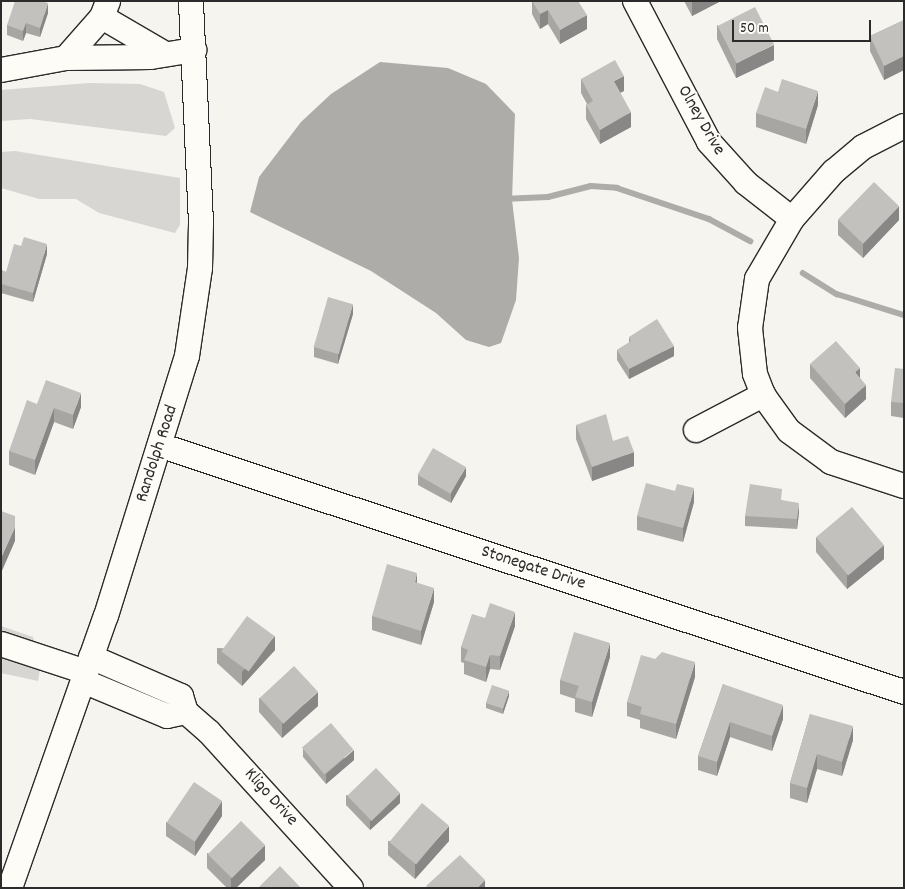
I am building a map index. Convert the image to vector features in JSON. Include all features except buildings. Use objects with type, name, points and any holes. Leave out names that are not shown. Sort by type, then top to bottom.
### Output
[{"type":"street","name":"Randolph Road","points":[[10,888],[87,670],[162,446],[187,356],[200,268],[200,154],[191,1]]},
{"type":"street","name":"Olney Drive","points":[[635,1],[709,142],[746,183],[792,219]]},
{"type":"street","points":[[66,58],[105,9],[162,52]]},
{"type":"street","points":[[1,70],[66,58],[151,57],[162,52],[194,50]]},
{"type":"street","points":[[904,126],[863,147],[834,170],[792,219],[767,258],[751,303],[750,353],[764,395],[789,431],[809,448],[831,462],[904,486]]},
{"type":"street","points":[[696,430],[764,395]]},
{"type":"street","name":"Stonegate Drive","points":[[162,446],[904,692]]},
{"type":"street","name":"Kligo Drive","points":[[1,644],[87,670],[167,716],[186,712],[210,732],[352,888]]},
{"type":"shaded area","points":[[380,62],[448,68],[486,84],[515,114],[512,200],[519,258],[516,300],[501,343],[489,347],[466,340],[436,313],[371,271],[250,212],[259,177],[301,122],[331,94]]},
{"type":"shaded area","points":[[89,83],[140,84],[164,92],[175,128],[166,136],[30,119],[1,121],[1,90]]},
{"type":"shaded area","points":[[15,151],[180,178],[180,225],[175,233],[99,213],[76,199],[39,199],[1,188],[1,152]]},
{"type":"shaded area","points":[[1,626],[33,637],[41,664],[38,681],[1,673]]},
{"type":"waterway","points":[[505,199],[548,197],[591,186],[617,188],[709,219],[750,241]]},
{"type":"waterway","points":[[803,273],[837,294],[904,315]]}]
